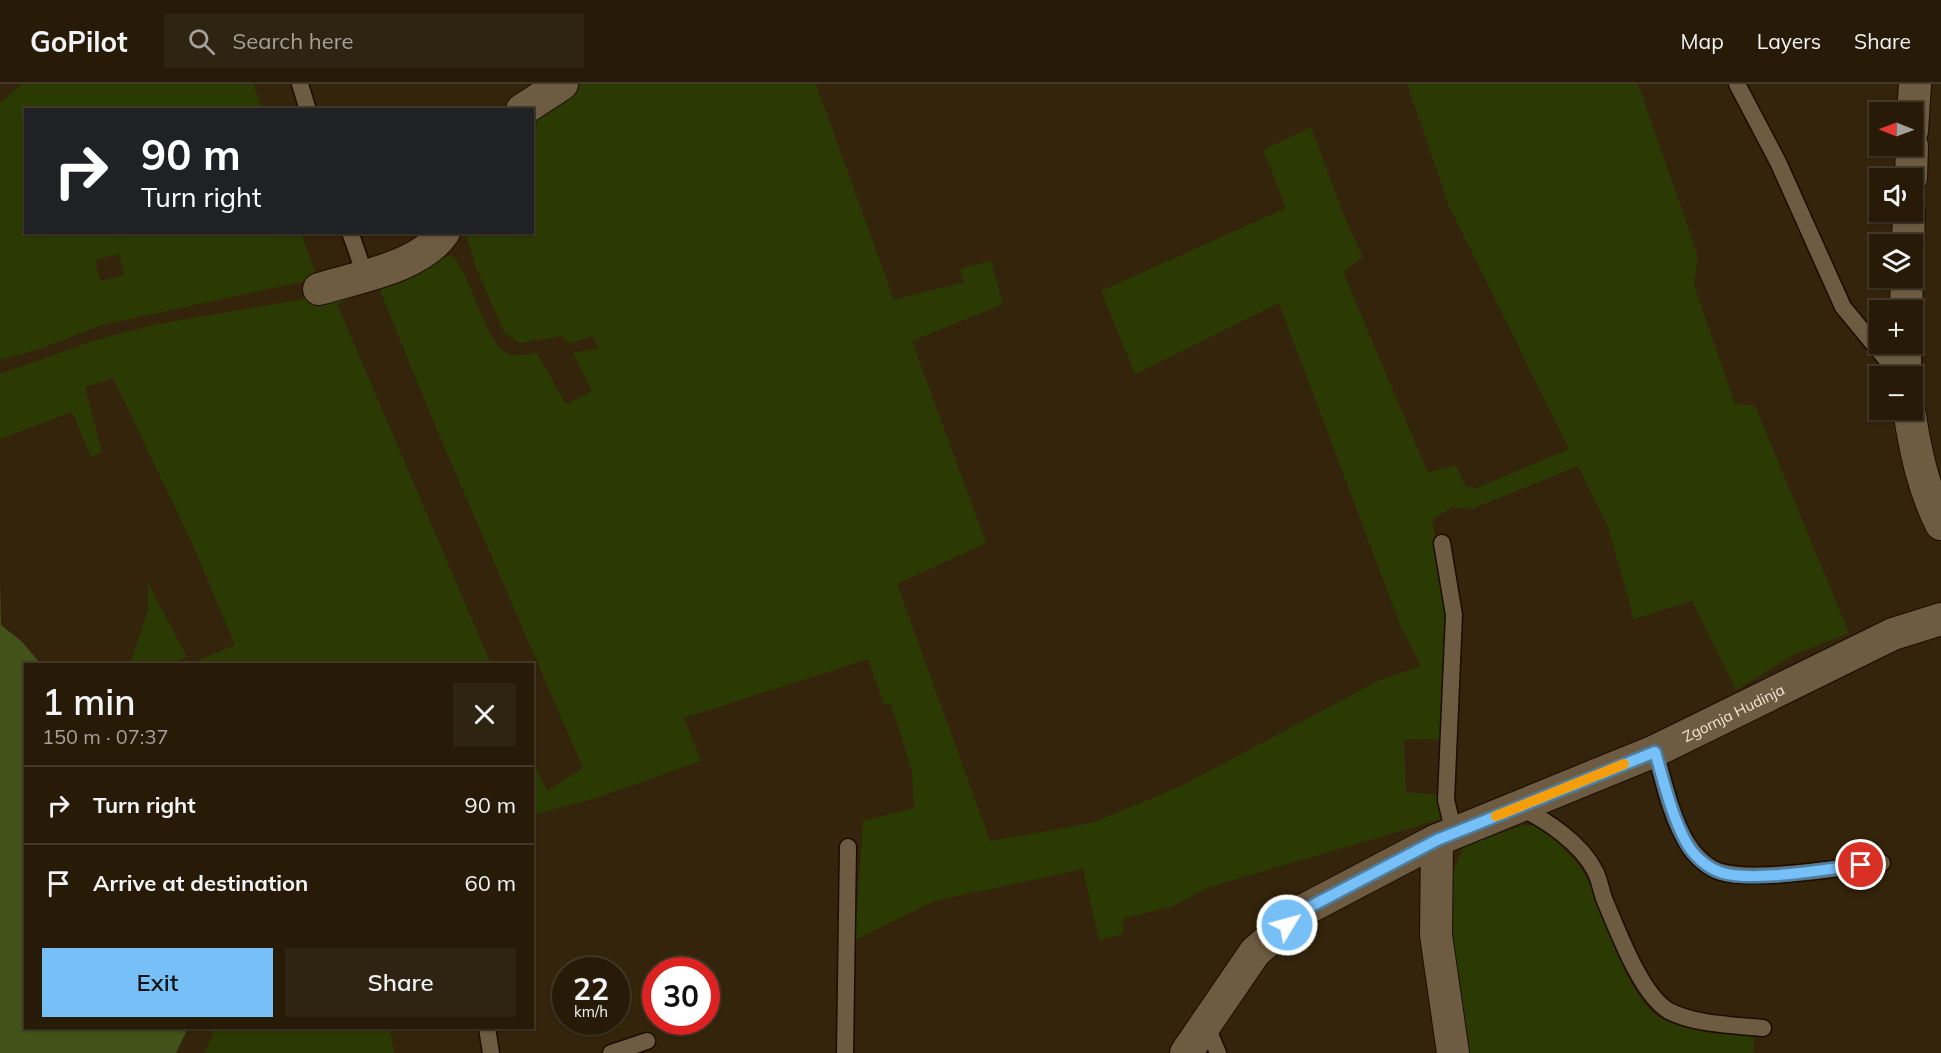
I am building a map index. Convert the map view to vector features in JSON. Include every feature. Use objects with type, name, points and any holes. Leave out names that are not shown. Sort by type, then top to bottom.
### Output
[{"type":"street","points":[[525,108],[562,84]]},
{"type":"street","points":[[1914,102],[1915,84]]},
{"type":"street","points":[[319,289],[418,257],[437,244],[443,234]]},
{"type":"street","points":[[1910,420],[1914,447],[1932,507],[1941,524]]},
{"type":"street","name":"Zgornja Hudinja","points":[[1186,1053],[1255,952],[1302,911],[1446,836],[1655,752],[1893,634],[1941,619]]},
{"type":"street","points":[[1446,836],[1436,935],[1453,1053]]},
{"type":"lane","points":[[300,84],[307,108]]},
{"type":"lane","points":[[1737,84],[1778,162],[1843,307],[1892,366]]},
{"type":"lane","points":[[351,234],[365,275]]},
{"type":"lane","points":[[1442,543],[1454,615],[1446,836]]},
{"type":"lane","points":[[1655,752],[1672,812],[1687,844],[1700,860],[1720,872],[1751,876],[1882,863]]},
{"type":"lane","points":[[1518,807],[1544,819],[1567,838],[1595,870],[1641,979],[1653,998],[1669,1011],[1706,1022],[1764,1028]]},
{"type":"lane","points":[[845,1053],[848,847]]},
{"type":"lane","points":[[1205,1022],[1218,1053]]},
{"type":"lane","points":[[487,1029],[491,1053]]},
{"type":"lane","points":[[611,1053],[647,1041]]},
{"type":"green space","points":[[22,84],[254,84],[261,108],[24,108],[24,234],[301,234],[314,268],[315,279],[101,325],[43,348],[0,360],[0,103]],"holes":[[[119,254],[124,275],[100,281],[95,260]]]},
{"type":"green space","points":[[578,84],[816,84],[894,300],[964,282],[960,269],[991,261],[1003,304],[912,341],[986,543],[897,584],[990,841],[1092,823],[1181,786],[1378,681],[1421,666],[1401,627],[1279,303],[1135,374],[1101,291],[1286,208],[1263,150],[1311,127],[1344,216],[1363,257],[1343,272],[1428,473],[1456,465],[1466,487],[1477,488],[1569,449],[1449,206],[1407,84],[1638,84],[1698,256],[1694,285],[1735,404],[1755,406],[1849,633],[1795,654],[1736,690],[1692,601],[1634,619],[1608,527],[1578,466],[1472,509],[1452,507],[1432,520],[1448,616],[1446,740],[1404,739],[1406,792],[1440,795],[1442,819],[1206,888],[1172,907],[1123,918],[1123,934],[1099,940],[1083,869],[934,901],[855,940],[863,821],[914,808],[912,771],[891,704],[884,705],[868,659],[684,718],[701,761],[596,798],[534,815],[534,763],[547,791],[583,768],[437,430],[378,286],[337,304],[491,663],[201,663],[199,660],[235,645],[192,543],[113,378],[85,387],[102,452],[91,457],[72,412],[0,439],[0,374],[96,340],[158,324],[316,297],[452,255],[466,278],[490,334],[497,344],[509,354],[537,353],[566,404],[592,391],[573,353],[599,348],[593,336],[569,344],[562,336],[519,343],[504,332],[475,265],[466,234],[534,234],[534,112]]},
{"type":"green space","points":[[0,580],[1,625],[21,641],[40,663],[24,663],[24,1029],[185,1029],[186,1032],[176,1053],[0,1053]]},
{"type":"green space","points":[[148,583],[187,657],[171,663],[130,663],[148,610]]},
{"type":"green space","points":[[1524,825],[1541,826],[1580,867],[1592,889],[1627,975],[1650,1010],[1664,1020],[1685,1028],[1754,1037],[1753,1053],[1462,1053],[1447,948],[1449,895],[1454,869],[1465,846]]},
{"type":"green space","points":[[210,1029],[390,1029],[394,1053],[204,1053],[213,1035]]},
{"type":"slow traffic","points":[[1496,816],[1624,764]]},
{"type":"route","points":[[1287,925],[1302,911],[1437,840],[1655,752],[1672,812],[1687,844],[1700,860],[1720,872],[1751,876],[1861,865]]}]
